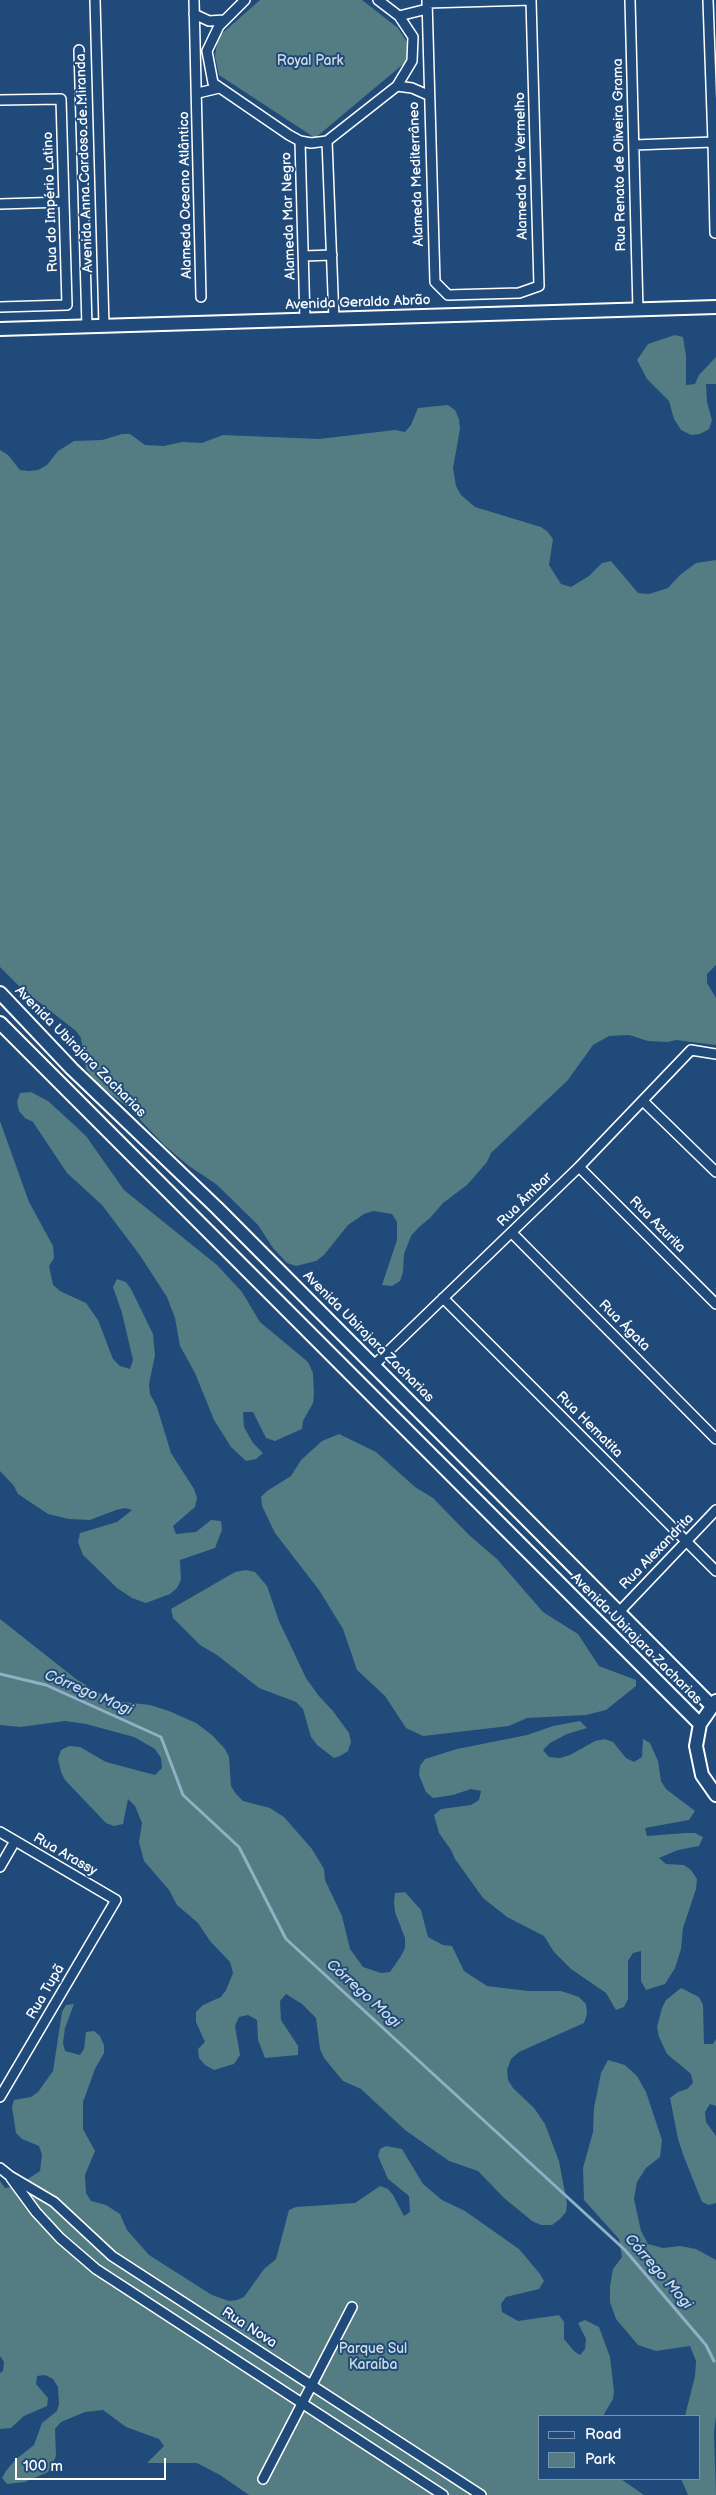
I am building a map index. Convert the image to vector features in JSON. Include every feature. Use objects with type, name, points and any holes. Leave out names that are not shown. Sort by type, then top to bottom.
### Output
[{"type":"main road","name":"Avenida Geraldo Abrão","points":[[0,329],[716,307]]},
{"type":"main road","name":"Avenida Ubirajara Zacharias","points":[[0,993],[72,1070],[210,1201],[619,1612],[714,1703]]},
{"type":"main road","name":"Avenida Ubirajara Zacharias","points":[[0,1023],[700,1724]]},
{"type":"main road","points":[[714,1703],[700,1724],[696,1746],[702,1775],[716,1795]]},
{"type":"street","name":"Avenida Anna Cardoso de Miranda","points":[[94,0],[104,326]]},
{"type":"street","name":"Alameda Oceano Atlântico","points":[[194,0],[198,93],[201,297]]},
{"type":"street","points":[[245,0],[224,20],[207,51],[213,83],[300,141],[311,143],[327,141],[397,86],[412,61],[414,37],[399,16],[378,0]]},
{"type":"street","points":[[399,16],[427,4],[532,0]]},
{"type":"street","name":"Alameda Mar Vermelho","points":[[495,294],[519,293],[539,286],[532,0]]},
{"type":"street","name":"Rua Renato de Oliveira Grama","points":[[630,0],[638,310]]},
{"type":"street","points":[[708,0],[715,233]]},
{"type":"street","name":"Alameda Mediterrâneo","points":[[427,4],[428,95],[435,282],[448,295],[495,294]]},
{"type":"street","points":[[194,14],[209,21],[224,20]]},
{"type":"street","name":"Avenida Anna Cardoso de Miranda","points":[[78,50],[87,326]]},
{"type":"street","points":[[397,86],[412,88],[428,95]]},
{"type":"street","name":"Alameda Oceano Atlântico","points":[[198,93],[219,88]]},
{"type":"street","name":"Rua do Império Latino","points":[[0,100],[61,99],[67,305],[0,307]]},
{"type":"street","name":"Alameda Mar Negro","points":[[300,141],[306,320]]},
{"type":"street","points":[[327,141],[334,319]]},
{"type":"street","points":[[634,145],[713,142]]},
{"type":"street","points":[[0,204],[64,202]]},
{"type":"street","points":[[304,256],[332,255]]},
{"type":"street","name":"Rua Âmbar","points":[[374,1365],[512,1232],[643,1101],[691,1050],[716,1054]]},
{"type":"street","points":[[643,1101],[716,1172]]},
{"type":"street","name":"Rua Azurita","points":[[578,1166],[716,1304]]},
{"type":"street","name":"Rua Ágata","points":[[512,1232],[716,1439]]},
{"type":"street","name":"Rua Hematita","points":[[443,1298],[716,1572]]},
{"type":"street","name":"Rua Alexandrita","points":[[619,1612],[716,1510]]},
{"type":"street","name":"Rua Arassy","points":[[0,1832],[116,1900]]},
{"type":"street","points":[[0,1867],[15,1841]]},
{"type":"street","name":"Rua Tupã","points":[[0,2097],[116,1900]]},
{"type":"street","name":"Rua Nova","points":[[0,2168],[54,2202],[112,2256],[481,2495]]},
{"type":"street","name":"Rua Nova","points":[[10,2176],[36,2212],[60,2238],[96,2269],[443,2495]]},
{"type":"street","points":[[263,2479],[352,2307]]},
{"type":"green space","name":"Royal Park","points":[[260,0],[362,0],[398,28],[409,45],[407,61],[315,138],[219,75],[215,56],[218,37]]},
{"type":"green space","points":[[675,335],[683,337],[686,356],[686,385],[695,384],[699,375],[716,357],[716,384],[706,384],[707,402],[712,420],[709,429],[700,434],[691,435],[681,430],[674,419],[669,401],[647,379],[637,360],[648,344]]},
{"type":"green space","points":[[448,405],[455,410],[459,419],[460,429],[453,468],[456,486],[461,495],[475,507],[541,527],[548,532],[553,539],[549,565],[561,584],[571,587],[589,576],[602,563],[611,561],[638,593],[649,594],[668,588],[680,575],[696,563],[716,560],[716,965],[707,974],[707,983],[716,998],[716,1045],[676,1040],[668,1042],[648,1041],[629,1035],[609,1036],[593,1045],[568,1080],[491,1153],[487,1162],[467,1185],[443,1203],[411,1236],[404,1254],[403,1272],[400,1281],[392,1286],[382,1285],[397,1240],[397,1222],[392,1214],[373,1211],[364,1214],[348,1225],[324,1255],[316,1261],[296,1266],[287,1263],[273,1248],[258,1225],[216,1184],[189,1166],[164,1145],[129,1108],[97,1084],[86,1069],[81,1038],[76,1031],[21,988],[0,967],[0,450],[8,455],[20,470],[29,471],[38,470],[47,465],[58,451],[74,441],[102,440],[122,434],[130,434],[145,445],[164,446],[182,442],[202,443],[223,435],[319,439],[395,430],[405,432],[411,425],[418,408]]},
{"type":"green space","points":[[31,1092],[48,1101],[86,1136],[124,1190],[217,1265],[242,1292],[260,1322],[308,1362],[313,1373],[314,1394],[313,1403],[303,1421],[302,1429],[275,1441],[266,1438],[253,1412],[243,1412],[244,1427],[253,1443],[263,1453],[256,1459],[246,1461],[231,1447],[214,1420],[195,1373],[180,1346],[175,1318],[167,1297],[139,1254],[102,1205],[67,1173],[33,1122],[25,1118],[19,1111],[17,1102],[20,1093]]},
{"type":"green space","points":[[0,1121],[29,1202],[53,1246],[54,1258],[49,1266],[53,1285],[60,1291],[86,1303],[98,1320],[113,1359],[120,1366],[130,1369],[133,1360],[122,1313],[113,1287],[117,1279],[126,1282],[131,1289],[153,1334],[155,1355],[149,1384],[150,1394],[157,1407],[171,1453],[194,1489],[197,1498],[195,1507],[173,1526],[176,1534],[196,1532],[211,1520],[221,1521],[222,1530],[215,1548],[180,1560],[181,1580],[177,1588],[170,1594],[146,1603],[132,1598],[117,1588],[83,1555],[78,1542],[80,1533],[117,1522],[132,1510],[125,1508],[116,1510],[90,1520],[69,1519],[48,1514],[18,1494],[14,1486],[0,1471]]},
{"type":"green space","points":[[339,1434],[376,1452],[415,1487],[433,1498],[469,1535],[497,1559],[543,1612],[578,1634],[599,1666],[636,1680],[636,1686],[606,1710],[586,1715],[527,1718],[509,1726],[423,1736],[406,1728],[385,1696],[357,1670],[343,1629],[319,1590],[275,1533],[262,1506],[261,1497],[267,1491],[291,1476],[301,1460],[322,1441]]},
{"type":"green space","points":[[246,1570],[255,1572],[267,1586],[279,1621],[306,1678],[349,1733],[351,1742],[348,1751],[340,1756],[334,1758],[317,1745],[311,1737],[303,1709],[296,1702],[259,1688],[217,1655],[200,1645],[173,1618],[171,1609],[235,1572]]},
{"type":"green space","points":[[0,1619],[76,1679],[101,1694],[123,1702],[150,1705],[169,1711],[196,1723],[212,1735],[225,1749],[229,1757],[231,1786],[236,1794],[243,1801],[270,1808],[284,1817],[312,1849],[324,1869],[325,1880],[342,1916],[350,1949],[363,1967],[381,1973],[390,1972],[401,1956],[405,1948],[405,1938],[395,1912],[394,1902],[395,1893],[405,1892],[421,1910],[428,1937],[443,1945],[452,1946],[464,1971],[487,1986],[528,1991],[561,1991],[579,1997],[586,2004],[587,2014],[584,2023],[519,2052],[511,2059],[507,2070],[508,2080],[513,2088],[534,2108],[545,2124],[559,2161],[567,2203],[566,2212],[560,2219],[552,2225],[541,2225],[532,2221],[504,2198],[478,2171],[449,2161],[405,2130],[361,2089],[343,2081],[324,2058],[320,2049],[316,2018],[302,2004],[286,1994],[280,2001],[281,2020],[298,2046],[298,2055],[265,2058],[258,2040],[257,2020],[248,2015],[239,2017],[235,2026],[240,2055],[234,2064],[214,2070],[205,2065],[199,2058],[198,2049],[205,2042],[196,2022],[196,2012],[203,2005],[221,1997],[226,1990],[233,1973],[230,1962],[210,1941],[198,1923],[177,1905],[169,1890],[144,1861],[139,1842],[142,1823],[135,1806],[128,1799],[123,1824],[114,1826],[106,1823],[65,1780],[58,1759],[61,1750],[69,1746],[80,1747],[106,1762],[155,1775],[162,1768],[161,1758],[155,1749],[134,1737],[86,1724],[65,1721],[20,1727],[0,1725]]},
{"type":"green space","points":[[580,1721],[587,1728],[567,1734],[550,1743],[543,1750],[549,1757],[560,1758],[570,1755],[595,1741],[605,1739],[613,1742],[626,1758],[634,1762],[642,1757],[643,1739],[650,1743],[658,1761],[661,1781],[666,1789],[695,1811],[689,1820],[645,1828],[647,1836],[695,1833],[703,1837],[699,1846],[678,1850],[659,1858],[666,1864],[684,1865],[691,1870],[697,1879],[696,1889],[683,1928],[681,1949],[675,1968],[665,1984],[646,1990],[641,1981],[641,1951],[633,1953],[628,1961],[628,1999],[624,2007],[616,2010],[606,1993],[571,1969],[554,1952],[544,1936],[507,1917],[483,1898],[455,1859],[439,1833],[434,1815],[441,1809],[471,1805],[479,1800],[481,1791],[471,1789],[453,1795],[433,1798],[426,1792],[419,1775],[420,1766],[425,1759],[457,1749],[527,1735],[553,1726]]},
{"type":"green space","points":[[681,1988],[699,1997],[703,2005],[704,2044],[713,2044],[716,2039],[716,2106],[710,2104],[705,2112],[706,2122],[716,2136],[716,2203],[709,2205],[702,2202],[684,2157],[678,2139],[670,2098],[678,2092],[687,2089],[693,2083],[691,2074],[667,2054],[659,2037],[657,2027],[666,2000]]},
{"type":"green space","name":"Parque Sul Karaíba","points":[[74,2004],[65,2028],[63,2043],[65,2051],[80,2055],[84,2049],[86,2032],[94,2031],[100,2036],[104,2045],[104,2053],[95,2069],[83,2102],[83,2129],[95,2151],[85,2175],[86,2193],[91,2201],[106,2205],[120,2214],[127,2230],[149,2255],[212,2295],[229,2301],[237,2300],[244,2297],[264,2269],[276,2259],[289,2210],[296,2207],[355,2203],[380,2186],[388,2189],[393,2195],[404,2216],[410,2212],[409,2196],[388,2179],[378,2156],[380,2149],[386,2146],[402,2149],[423,2184],[442,2200],[465,2211],[519,2249],[540,2274],[544,2281],[539,2289],[506,2297],[501,2304],[502,2312],[518,2321],[559,2315],[564,2322],[564,2339],[580,2355],[585,2349],[586,2339],[578,2323],[585,2320],[599,2327],[610,2357],[614,2391],[613,2399],[604,2415],[538,2415],[538,2480],[622,2480],[644,2495],[249,2495],[220,2475],[197,2463],[147,2463],[164,2446],[159,2439],[126,2427],[103,2410],[85,2412],[61,2422],[55,2429],[56,2456],[48,2472],[25,2482],[7,2484],[2,2478],[6,2471],[15,2460],[34,2445],[42,2423],[57,2411],[59,2404],[58,2387],[53,2379],[45,2375],[37,2376],[36,2384],[48,2398],[47,2406],[24,2416],[11,2428],[0,2429],[0,2373],[3,2371],[4,2362],[0,2356],[0,2181],[5,2188],[17,2186],[40,2171],[42,2155],[39,2146],[22,2139],[16,2133],[12,2107],[14,2100],[31,2097],[38,2092],[53,2071],[62,2012],[66,2005]]},
{"type":"green space","points":[[608,2060],[625,2065],[637,2076],[646,2092],[662,2140],[660,2157],[646,2168],[637,2182],[634,2199],[641,2231],[648,2244],[663,2248],[680,2246],[696,2249],[716,2260],[716,2415],[714,2433],[716,2495],[688,2495],[682,2481],[701,2480],[701,2415],[685,2415],[695,2376],[696,2361],[690,2346],[656,2351],[638,2345],[616,2319],[610,2302],[613,2269],[622,2257],[619,2239],[584,2200],[583,2168],[593,2132],[594,2108],[601,2073]]},
{"type":"waterway","name":"Córrego Mogi","points":[[0,1674],[46,1685],[161,1737],[183,1795],[239,1847],[286,1939],[625,2250],[706,2345],[714,2361]]}]
